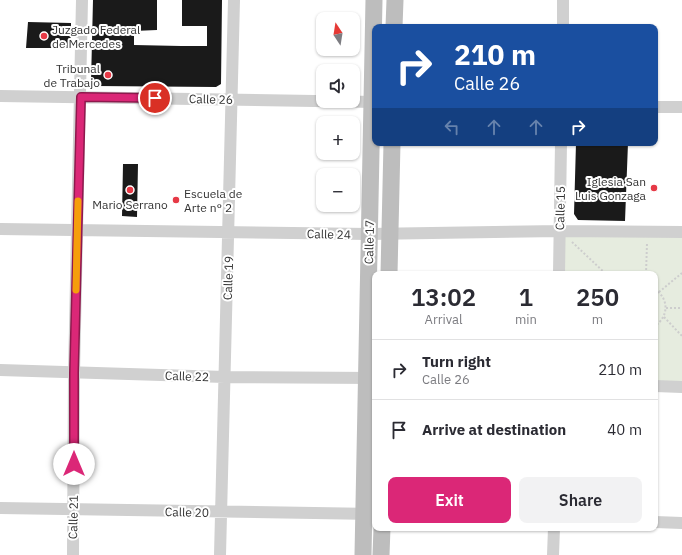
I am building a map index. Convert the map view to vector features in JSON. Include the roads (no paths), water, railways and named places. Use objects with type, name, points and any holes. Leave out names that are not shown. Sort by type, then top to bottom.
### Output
[{"type":"main road","name":"Calle 17","points":[[374,0],[374,24]]},
{"type":"main road","points":[[394,24],[395,0]]},
{"type":"main road","name":"Calle 17","points":[[363,555],[370,514],[371,378],[369,234],[372,146]]},
{"type":"main road","name":"Calle 17","points":[[389,271],[392,146]]},
{"type":"main road","points":[[381,555],[382,531]]},
{"type":"street","name":"Calle 21","points":[[73,555],[74,373],[82,0]]},
{"type":"street","name":"Calle 19","points":[[220,555],[234,0]]},
{"type":"street","points":[[563,24],[564,0]]},
{"type":"street","name":"Calle 26","points":[[0,96],[372,102]]},
{"type":"street","points":[[658,107],[682,107]]},
{"type":"street","name":"Calle 15","points":[[559,271],[561,146]]},
{"type":"street","name":"Calle 24","points":[[0,229],[369,234],[560,231],[682,232]]},
{"type":"street","name":"Calle 22","points":[[0,370],[225,377],[371,378]]},
{"type":"street","points":[[658,386],[682,387]]},
{"type":"street","name":"Calle 20","points":[[0,508],[221,513],[370,514]]},
{"type":"street","points":[[658,522],[682,524]]},
{"type":"street","points":[[553,555],[554,531]]},
{"type":"place","name":"Juzgado Federal de Mercedes","points":[[44,36]]},
{"type":"place","name":"Tribunal de Trabajo","points":[[108,75]]},
{"type":"place","name":"Iglesia San Luis Gonzaga","points":[[654,188]]},
{"type":"place","name":"Mario Serrano","points":[[130,190]]},
{"type":"place","name":"Escuela de Arte n° 2","points":[[176,200]]}]
